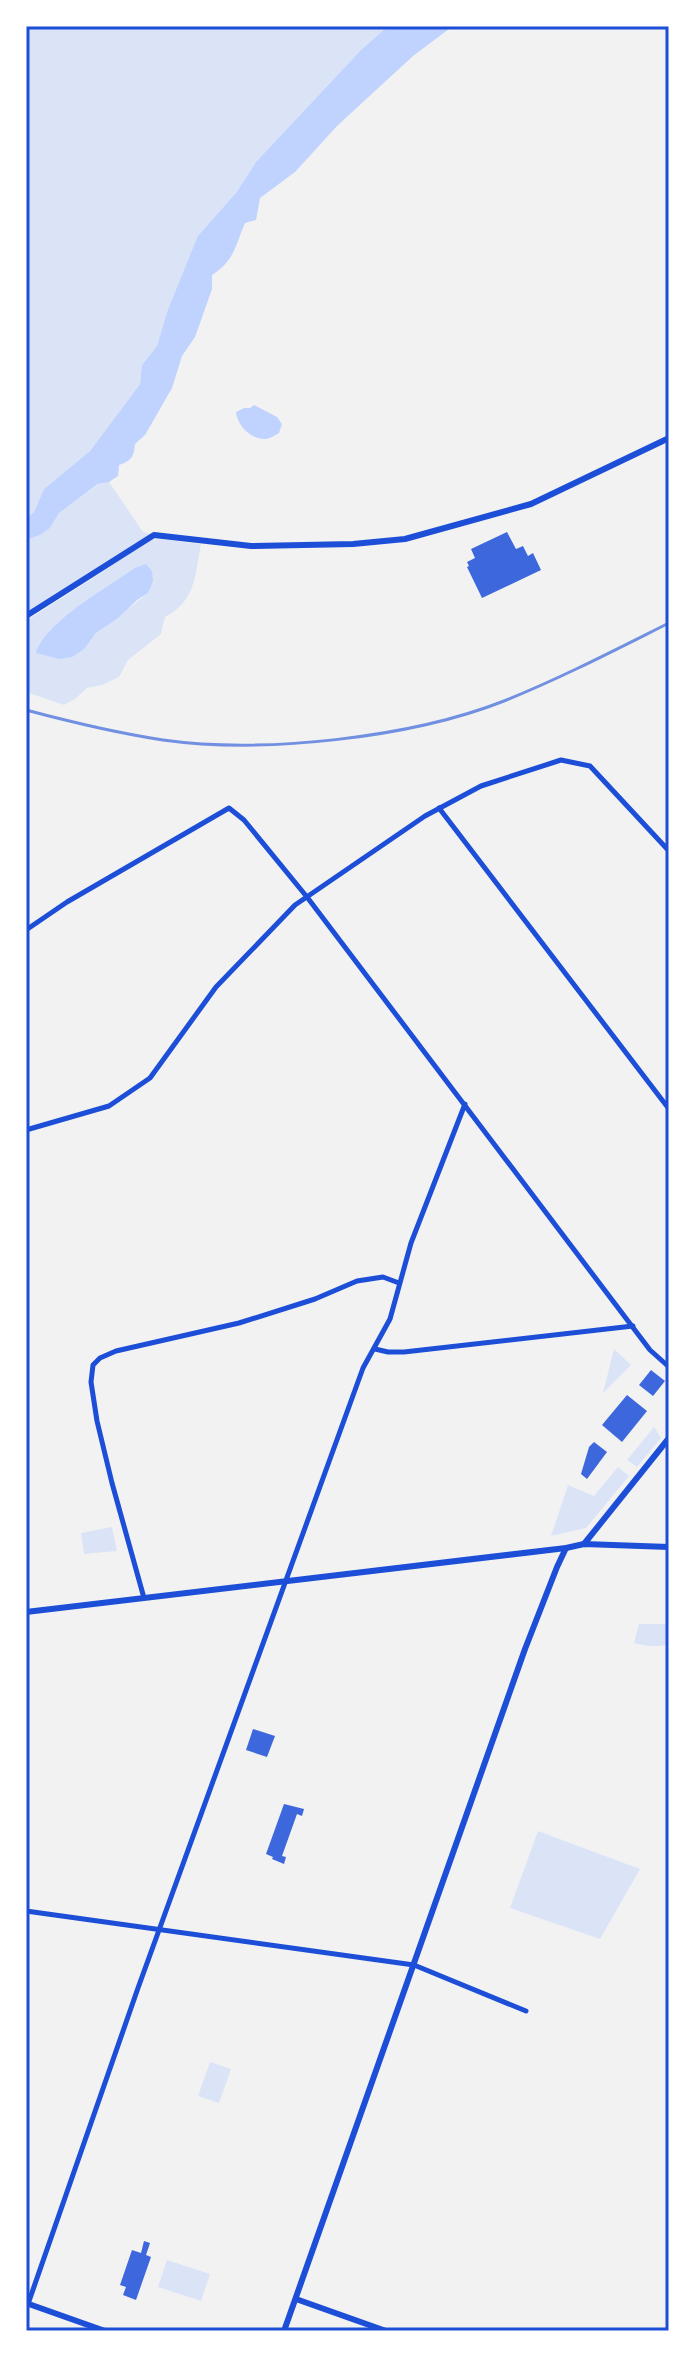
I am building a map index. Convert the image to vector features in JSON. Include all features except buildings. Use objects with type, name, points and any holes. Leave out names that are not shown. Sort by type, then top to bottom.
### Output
[{"type":"street","points":[[26,616],[154,535],[251,546],[353,544],[405,539],[531,504],[669,438]]},
{"type":"street","points":[[26,1130],[109,1106],[150,1078],[216,987],[295,905],[439,808],[481,786],[561,760],[590,766],[669,851]]},
{"type":"street","points":[[26,930],[67,902],[229,808],[244,820],[307,897],[650,1350],[669,1367]]},
{"type":"street","points":[[439,808],[669,1109]]},
{"type":"street","points":[[105,2331],[27,2303],[363,1368],[390,1319],[411,1243],[465,1104]]},
{"type":"street","points":[[144,1598],[97,1421],[91,1382],[93,1365],[116,1351],[239,1323],[315,1299],[357,1281],[383,1277],[399,1283]]},
{"type":"street","points":[[375,1349],[404,1352],[633,1326]]},
{"type":"street","points":[[584,1544],[669,1438]]},
{"type":"street","points":[[663,1445],[669,1452]]},
{"type":"street","points":[[26,1612],[584,1544],[669,1547]]},
{"type":"street","points":[[284,2331],[525,1649],[566,1548]]},
{"type":"street","points":[[26,1912],[414,1965],[526,2011]]},
{"type":"street","points":[[296,2299],[386,2331]]},
{"type":"shaded area","points":[[26,26],[388,26],[361,50],[256,162],[183,275],[157,346],[142,365],[140,384],[90,451],[44,489],[34,512],[26,519]]},
{"type":"shaded area","points":[[109,482],[143,532],[154,535],[26,616],[26,540],[50,528],[59,513],[99,484]]},
{"type":"shaded area","points":[[152,540],[201,544],[188,595],[175,611],[165,617],[161,634],[128,660],[119,677],[87,688],[64,705],[26,692],[26,621]],"holes":[[[115,582],[148,593],[95,635],[47,634],[69,614]]]},
{"type":"shaded area","points":[[614,1349],[631,1365],[603,1393]]},
{"type":"shaded area","points":[[654,1427],[661,1438],[637,1467],[627,1460]]},
{"type":"shaded area","points":[[618,1467],[629,1476],[586,1528],[551,1536],[568,1485],[594,1496]]},
{"type":"shaded area","points":[[112,1527],[117,1551],[84,1554],[81,1533]]},
{"type":"shaded area","points":[[639,1624],[669,1624],[669,1644],[651,1646],[634,1643]]},
{"type":"shaded area","points":[[538,1831],[640,1869],[600,1939],[510,1908]]},
{"type":"shaded area","points":[[210,2062],[231,2069],[219,2103],[198,2096]]},
{"type":"shaded area","points":[[167,2260],[210,2274],[201,2301],[158,2287]]},
{"type":"water","points":[[388,26],[453,26],[413,56],[337,126],[295,172],[260,198],[256,220],[245,223],[230,258],[212,275],[212,289],[195,337],[182,356],[172,388],[145,435],[135,444],[131,458],[119,465],[118,476],[98,484],[59,513],[50,528],[26,540],[26,519],[34,512],[44,489],[90,451],[140,384],[142,365],[157,346],[167,312],[198,236],[236,193],[256,162],[361,50]]},
{"type":"water","points":[[254,405],[277,417],[282,424],[279,433],[268,439],[260,439],[246,431],[236,412]]},
{"type":"water","points":[[146,564],[152,571],[153,581],[148,593],[95,634],[84,649],[72,657],[59,659],[36,653],[51,629],[64,617],[135,568]]},
{"type":"railway","points":[[26,710],[129,734],[203,744],[290,744],[336,740],[425,725],[504,701],[669,623]]}]
